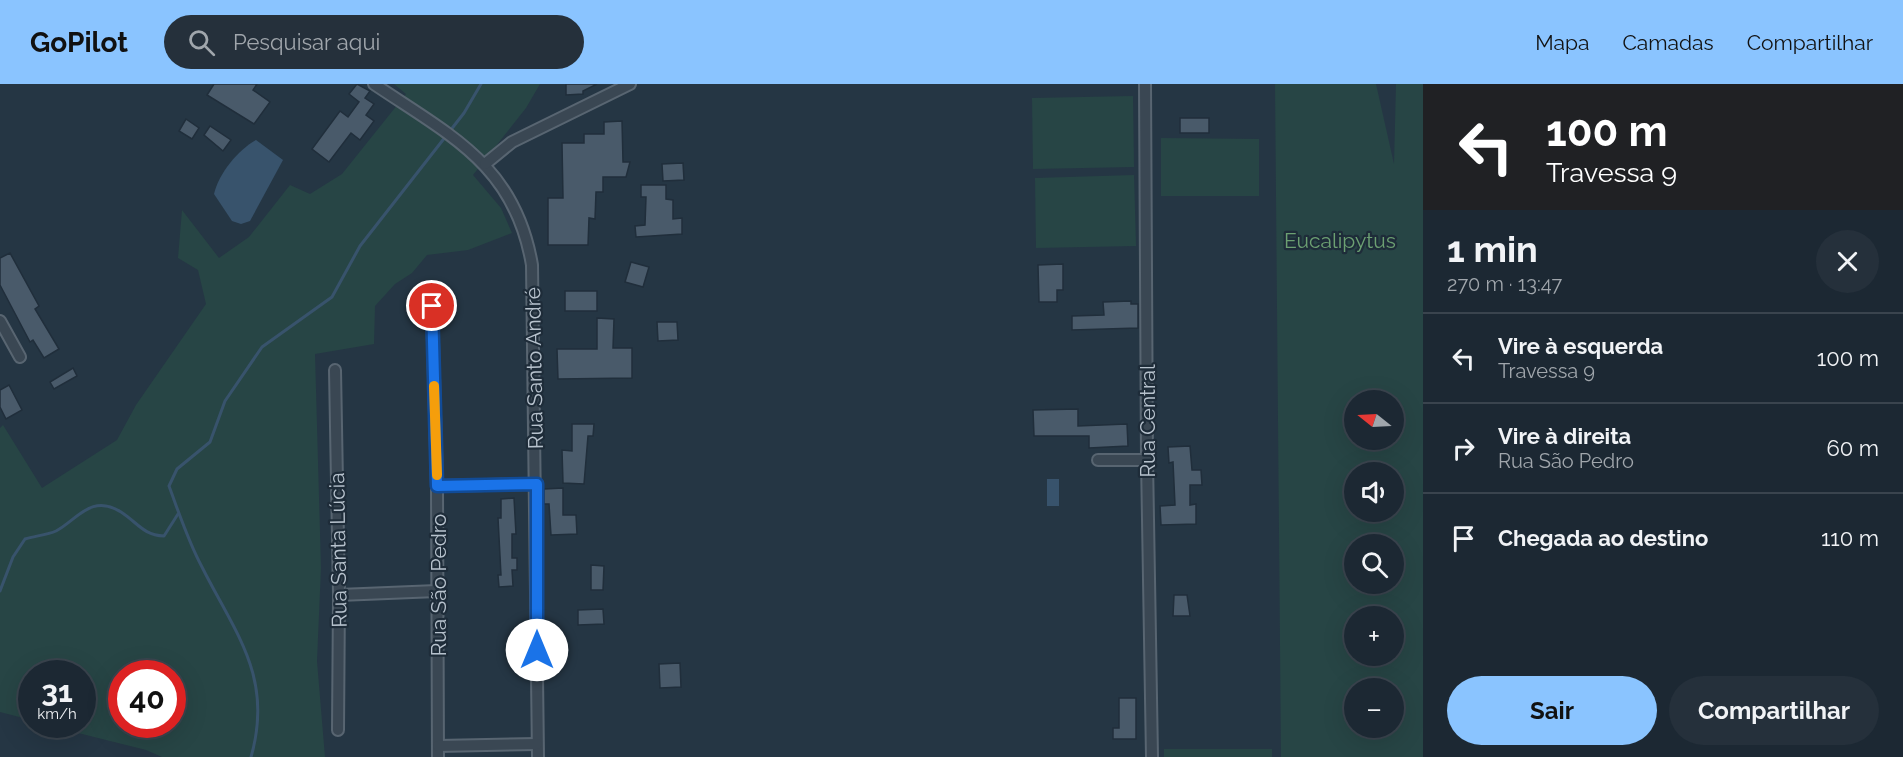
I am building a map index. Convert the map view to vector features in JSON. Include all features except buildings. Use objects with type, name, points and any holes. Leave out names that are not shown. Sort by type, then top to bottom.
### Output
[{"type":"street","name":"Rua Santo André","points":[[374,84],[434,124],[485,164],[505,189],[528,238],[532,265],[537,484],[538,757]]},
{"type":"street","points":[[485,164],[512,142],[630,84]]},
{"type":"street","name":"Rua Central","points":[[1145,84],[1147,460],[1152,757]]},
{"type":"street","name":"Rua São Pedro","points":[[432,306],[437,486],[438,752]]},
{"type":"street","points":[[0,321],[20,357]]},
{"type":"street","name":"Rua Santa Lúcia","points":[[334,370],[339,596],[338,730]]},
{"type":"street","points":[[1098,460],[1147,460]]},
{"type":"street","points":[[437,486],[537,484]]},
{"type":"street","points":[[339,596],[437,591]]},
{"type":"street","points":[[438,752],[537,744]]},
{"type":"green space","points":[[394,84],[540,84],[526,108],[473,175],[501,208],[512,233],[468,250],[427,255],[412,273],[395,284],[375,306],[374,344],[315,354],[321,568],[317,661],[325,757],[162,757],[146,750],[96,738],[96,660],[18,660],[18,717],[0,712],[0,428],[3,425],[42,488],[117,440],[136,405],[206,304],[198,270],[178,258],[182,210],[219,258],[249,237],[290,185],[310,194],[342,174],[406,94]]},
{"type":"green space","name":"Eucalipytus","points":[[1275,84],[1376,84],[1394,164],[1396,84],[1423,84],[1423,757],[1281,757]]},
{"type":"green space","points":[[1133,96],[1134,167],[1033,169],[1032,98]]},
{"type":"green space","points":[[1161,138],[1259,139],[1259,196],[1161,196]]},
{"type":"green space","points":[[1134,175],[1136,246],[1036,248],[1035,178]]},
{"type":"green space","points":[[1164,749],[1272,749],[1272,757],[1164,757]]},
{"type":"water","points":[[256,140],[283,160],[250,221],[241,224],[232,221],[214,194],[220,178],[230,163]]},
{"type":"water","points":[[1047,479],[1059,479],[1059,506],[1047,506]]},
{"type":"waterway","points":[[251,757],[257,729],[258,703],[248,657],[192,547],[169,486],[177,469],[210,442],[225,401],[262,347],[332,297],[360,246],[464,113],[481,84]]},
{"type":"waterway","points":[[0,591],[13,557],[25,539],[56,531],[85,510],[101,505],[110,507],[121,512],[146,531],[164,536],[178,514]]},
{"type":"slow traffic","points":[[434,386],[437,475]]},
{"type":"route","points":[[432,306],[437,486],[537,484],[537,650]]}]
